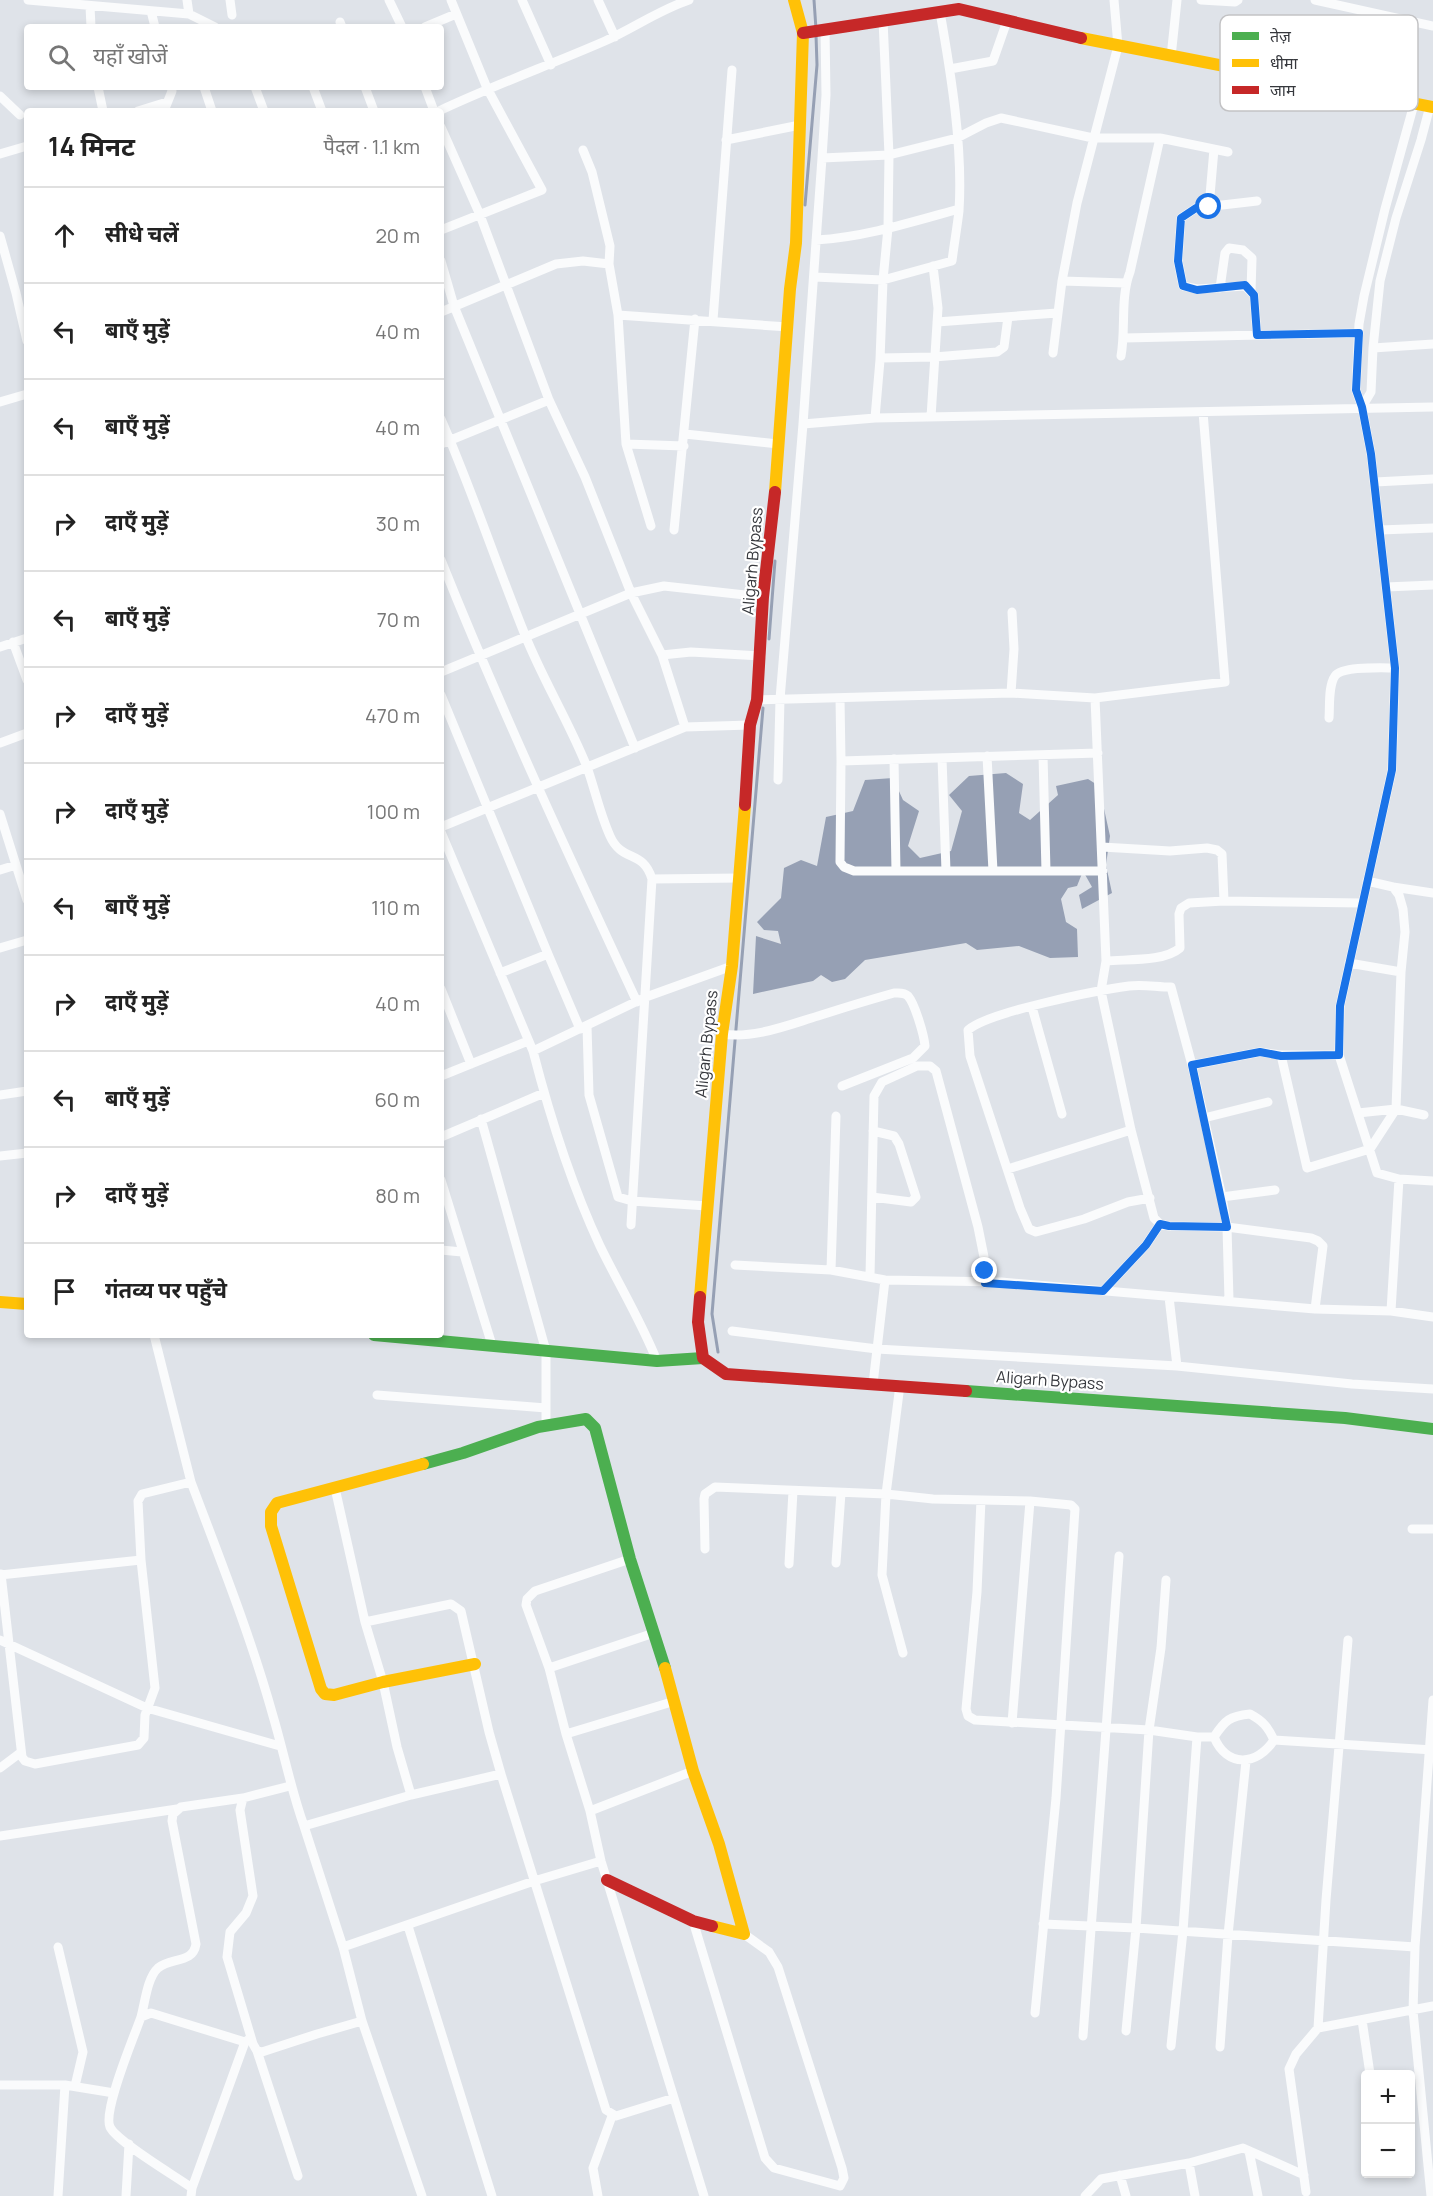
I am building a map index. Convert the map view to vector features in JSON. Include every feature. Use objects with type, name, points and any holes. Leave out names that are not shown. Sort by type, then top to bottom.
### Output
[{"type":"main road","name":"Aligarh Bypass","points":[[794,0],[814,32],[800,125],[796,243],[776,482],[763,597],[759,700],[750,725],[740,878],[707,1206],[698,1322],[703,1358],[726,1374],[874,1378],[900,1385],[1345,1418],[1433,1429]]},
{"type":"main road","points":[[814,32],[960,9],[1118,46],[1220,66]]},
{"type":"main road","points":[[0,1302],[24,1304]]},
{"type":"main road","points":[[409,1338],[657,1361],[703,1358]]},
{"type":"main road","points":[[475,1664],[383,1682],[334,1695],[325,1694],[321,1689],[270,1518],[271,1508],[277,1503],[463,1453],[546,1425],[586,1419],[592,1423],[630,1559],[675,1701],[693,1772],[719,1844],[744,1934],[693,1921],[607,1880]]},
{"type":"street","points":[[28,0],[90,6],[113,4],[151,11],[189,14],[209,24]]},
{"type":"street","points":[[187,0],[189,14]]},
{"type":"street","points":[[230,0],[232,15]]},
{"type":"street","points":[[389,0],[401,24]]},
{"type":"street","points":[[444,229],[542,190],[487,88],[451,0]]},
{"type":"street","points":[[522,0],[552,65]]},
{"type":"street","points":[[598,0],[615,37]]},
{"type":"street","points":[[444,109],[487,88],[552,65],[615,37],[677,2],[688,0]]},
{"type":"street","points":[[949,0],[960,9]]},
{"type":"street","points":[[1053,353],[1062,281],[1077,203],[1118,46],[1114,0]]},
{"type":"street","points":[[1171,57],[1178,0]]},
{"type":"street","points":[[1201,0],[1235,2],[1238,0]]},
{"type":"street","points":[[1315,0],[1383,15]]},
{"type":"street","points":[[90,6],[91,24]]},
{"type":"street","points":[[151,11],[154,24]]},
{"type":"street","points":[[814,277],[883,280],[952,261],[959,209],[957,138],[950,69],[940,12]]},
{"type":"street","points":[[432,24],[456,14]]},
{"type":"street","points":[[875,418],[888,228],[889,155],[883,20]]},
{"type":"street","points":[[950,69],[993,61],[1007,21]]},
{"type":"street","points":[[1418,23],[1433,26]]},
{"type":"street","points":[[778,780],[777,699],[803,424],[826,95],[814,32]]},
{"type":"street","points":[[713,320],[732,70]]},
{"type":"street","points":[[99,90],[102,108]]},
{"type":"street","points":[[166,106],[172,90]]},
{"type":"street","points":[[205,90],[211,108]]},
{"type":"street","points":[[256,90],[263,108]]},
{"type":"street","points":[[314,90],[321,108]]},
{"type":"street","points":[[365,90],[373,108]]},
{"type":"street","points":[[426,90],[433,108]]},
{"type":"street","points":[[0,96],[20,115]]},
{"type":"street","points":[[1362,407],[1371,392],[1380,281],[1396,218],[1431,106]]},
{"type":"street","points":[[1412,111],[1368,277],[1359,333],[1356,390],[1362,407],[1375,482],[1395,668],[1392,770],[1340,1006],[1339,1055],[1377,1173],[1399,1179],[1433,1181]]},
{"type":"street","points":[[822,158],[889,155],[957,138],[1001,118],[1093,138],[1160,138],[1228,152]]},
{"type":"street","points":[[726,140],[800,125]]},
{"type":"street","points":[[444,134],[480,215],[549,400],[585,477],[631,593],[662,655],[686,727]]},
{"type":"street","points":[[1121,356],[1126,283],[1160,138]]},
{"type":"street","points":[[0,154],[24,147]]},
{"type":"street","points":[[1209,207],[1214,149]]},
{"type":"street","points":[[583,150],[592,172],[610,246],[609,264],[618,315],[626,444],[651,526]]},
{"type":"street","points":[[1257,201],[1196,208],[1181,218],[1178,261],[1183,286],[1197,290],[1245,285],[1254,295],[1257,335]]},
{"type":"street","points":[[816,240],[888,228],[959,209]]},
{"type":"street","points":[[0,236],[5,272],[16,293],[24,329]]},
{"type":"street","points":[[1220,288],[1225,253],[1229,248],[1243,250],[1251,258],[1251,292]]},
{"type":"street","points":[[444,311],[555,264],[583,261],[609,264]]},
{"type":"street","points":[[931,417],[937,321],[937,293],[933,266]]},
{"type":"street","points":[[444,271],[454,306],[499,419],[634,748]]},
{"type":"street","points":[[1062,281],[1126,283]]},
{"type":"street","points":[[16,293],[24,291]]},
{"type":"street","points":[[937,321],[1057,313]]},
{"type":"street","points":[[618,315],[788,327]]},
{"type":"street","points":[[880,358],[997,352],[1004,347],[1008,317]]},
{"type":"street","points":[[674,530],[695,320]]},
{"type":"street","points":[[1124,338],[1359,333]]},
{"type":"street","points":[[1373,348],[1433,344]]},
{"type":"street","points":[[0,402],[24,395]]},
{"type":"street","points":[[549,400],[446,442],[526,636],[586,767],[610,837],[618,850],[641,860],[649,867],[652,879],[631,1225]]},
{"type":"street","points":[[803,424],[875,418],[1433,406]]},
{"type":"street","points":[[759,700],[1011,693],[1095,698],[1225,682],[1203,412]]},
{"type":"street","points":[[685,434],[778,444]]},
{"type":"street","points":[[626,444],[684,446]]},
{"type":"street","points":[[1375,482],[1433,479]]},
{"type":"street","points":[[1380,530],[1433,528]]},
{"type":"street","points":[[444,568],[479,655],[537,787],[637,1002]]},
{"type":"street","points":[[1386,587],[1433,585]]},
{"type":"street","points":[[444,671],[631,593],[664,586],[763,597]]},
{"type":"street","points":[[1011,693],[1014,649],[1012,612]]},
{"type":"street","points":[[0,647],[24,639]]},
{"type":"street","points":[[13,642],[24,672]]},
{"type":"street","points":[[662,655],[691,652],[761,656]]},
{"type":"street","points":[[1329,718],[1332,685],[1336,675],[1344,670],[1395,668]]},
{"type":"street","points":[[840,698],[840,862],[844,867],[854,871],[1103,871]]},
{"type":"street","points":[[1095,698],[1106,961],[1101,991],[1131,1130],[1154,1218],[1160,1224],[1169,1226],[1227,1227],[1318,1240],[1323,1246],[1315,1309]]},
{"type":"street","points":[[444,702],[548,954],[584,1028],[589,1095],[618,1197],[632,1201],[707,1206]]},
{"type":"street","points":[[444,825],[686,727],[750,725]]},
{"type":"street","points":[[0,743],[24,734]]},
{"type":"street","points":[[841,761],[1098,753]]},
{"type":"street","points":[[1043,755],[1047,871]]},
{"type":"street","points":[[987,756],[993,871]]},
{"type":"street","points":[[942,758],[946,871]]},
{"type":"street","points":[[894,759],[896,871]]},
{"type":"street","points":[[0,814],[24,885]]},
{"type":"street","points":[[444,839],[533,1052],[568,1167],[600,1246],[626,1294],[657,1361]]},
{"type":"street","points":[[1102,847],[1170,851],[1207,848],[1216,850],[1222,854],[1224,865],[1224,901]]},
{"type":"street","points":[[0,870],[16,865]]},
{"type":"street","points":[[652,879],[740,878]]},
{"type":"street","points":[[1367,881],[1433,893]]},
{"type":"street","points":[[1281,1056],[1307,1168],[1370,1149],[1395,1109],[1405,932],[1403,909],[1399,895],[1393,887]]},
{"type":"street","points":[[1106,961],[1174,953],[1180,948],[1180,908],[1189,903],[1224,901],[1362,903]]},
{"type":"street","points":[[0,948],[24,941]]},
{"type":"street","points":[[500,973],[548,954]]},
{"type":"street","points":[[1349,963],[1401,972]]},
{"type":"street","points":[[533,1052],[646,997],[732,966]]},
{"type":"street","points":[[1150,1198],[1128,1202],[1084,1219],[1036,1232],[1029,1229],[970,1056],[968,1029],[975,1023],[1101,991],[1131,986],[1171,987],[1192,1065],[1222,1197],[1227,1227],[1229,1300]]},
{"type":"street","points":[[725,1035],[742,1036],[894,993],[908,996],[924,1032],[925,1046],[913,1058],[842,1086]]},
{"type":"street","points":[[444,996],[471,1064]]},
{"type":"street","points":[[1032,1007],[1062,1114]]},
{"type":"street","points":[[444,1075],[528,1041]]},
{"type":"street","points":[[1192,1065],[1260,1052],[1281,1056],[1339,1055]]},
{"type":"street","points":[[870,1276],[874,1096],[882,1082],[917,1066],[930,1066],[936,1071],[978,1227],[984,1257],[985,1283]]},
{"type":"street","points":[[0,1095],[24,1091]]},
{"type":"street","points":[[444,1136],[544,1093]]},
{"type":"street","points":[[1204,1118],[1268,1102]]},
{"type":"street","points":[[1358,1113],[1395,1109],[1424,1115]]},
{"type":"street","points":[[831,1270],[836,1116]]},
{"type":"street","points":[[481,1119],[546,1351],[546,1425]]},
{"type":"street","points":[[1008,1169],[1131,1130]]},
{"type":"street","points":[[872,1197],[910,1202],[916,1197],[899,1144],[894,1136],[873,1131]]},
{"type":"street","points":[[0,1156],[24,1153]]},
{"type":"street","points":[[1391,1311],[1399,1179]]},
{"type":"street","points":[[1222,1197],[1275,1190]]},
{"type":"street","points":[[444,1194],[492,1345]]},
{"type":"street","points":[[1103,1291],[1146,1245],[1160,1224]]},
{"type":"street","points":[[444,1250],[462,1252]]},
{"type":"street","points":[[735,1265],[831,1270],[885,1280],[985,1283],[1229,1300],[1315,1309],[1391,1311],[1433,1317]]},
{"type":"street","points":[[874,1378],[885,1280]]},
{"type":"street","points":[[1169,1297],[1177,1366]]},
{"type":"street","points":[[732,1331],[877,1349],[1177,1366],[1352,1384],[1433,1389]]},
{"type":"street","points":[[155,1338],[191,1482],[254,1655],[273,1716],[290,1786],[343,1947],[362,2021],[422,2196]]},
{"type":"street","points":[[900,1385],[886,1494],[882,1575],[903,1653]]},
{"type":"street","points":[[377,1395],[546,1408]]},
{"type":"street","points":[[141,1560],[0,1575],[4,1643],[20,1753],[25,1761],[35,1764],[138,1745],[145,1735],[144,1722],[155,1688],[141,1560],[138,1501],[142,1494],[191,1482]]},
{"type":"street","points":[[705,1550],[704,1499],[715,1487],[841,1494],[886,1494],[933,1499],[1030,1501],[1071,1505],[1077,1512],[1056,1798],[1035,2013]]},
{"type":"street","points":[[335,1488],[365,1622],[383,1682],[397,1747],[411,1795]]},
{"type":"street","points":[[789,1564],[793,1491]]},
{"type":"street","points":[[836,1563],[841,1494]]},
{"type":"street","points":[[981,1500],[977,1592],[966,1709],[968,1716],[975,1720],[1149,1730],[1197,1737],[1214,1737]]},
{"type":"street","points":[[1012,1723],[1030,1501]]},
{"type":"street","points":[[1412,1528],[1433,1529]]},
{"type":"street","points":[[1083,2036],[1119,1556]]},
{"type":"street","points":[[630,1559],[536,1591],[527,1599],[526,1605],[549,1668],[566,1734],[590,1810],[601,1861],[704,2196]]},
{"type":"street","points":[[1126,2031],[1136,1928],[1149,1730],[1161,1648],[1166,1580]]},
{"type":"street","points":[[365,1622],[454,1604],[461,1611],[501,1774],[606,2110],[612,2116]]},
{"type":"street","points":[[549,1668],[654,1633]]},
{"type":"street","points":[[1306,2192],[1289,2069],[1296,2054],[1318,2028],[1348,1640]]},
{"type":"street","points":[[4,1643],[147,1708],[280,1746]]},
{"type":"street","points":[[1431,2196],[1413,2011],[1415,1947],[1433,1700]]},
{"type":"street","points":[[566,1734],[675,1701]]},
{"type":"street","points":[[1214,1737],[1223,1723],[1236,1715],[1250,1714],[1269,1728],[1274,1740]]},
{"type":"street","points":[[1171,2046],[1183,1931],[1197,1737]]},
{"type":"street","points":[[1214,1737],[1218,1746],[1233,1758],[1246,1761],[1262,1754],[1274,1740]]},
{"type":"street","points":[[1274,1740],[1431,1750]]},
{"type":"street","points":[[0,1768],[20,1753]]},
{"type":"street","points":[[1220,2048],[1228,1935],[1246,1761]]},
{"type":"street","points":[[590,1810],[693,1772]]},
{"type":"street","points":[[304,1826],[411,1795],[501,1774]]},
{"type":"street","points":[[0,1836],[243,1798],[290,1786]]},
{"type":"street","points":[[243,1798],[240,1810],[253,1896],[246,1913],[230,1932],[227,1956],[248,2040],[257,2050],[298,2176]]},
{"type":"street","points":[[177,1809],[172,1821],[196,1944],[195,1949],[189,1957],[159,1968],[152,1978],[114,2093],[110,2127],[192,2192],[248,2040]]},
{"type":"street","points":[[343,1947],[534,1881],[601,1861]]},
{"type":"street","points":[[693,1921],[765,2158],[774,2168],[840,2186],[843,2178],[842,2168],[778,1967],[769,1952],[744,1934]]},
{"type":"street","points":[[1043,1924],[1415,1947]]},
{"type":"street","points":[[408,1926],[492,2196]]},
{"type":"street","points":[[58,1947],[83,2052],[70,2086],[58,2196]]},
{"type":"street","points":[[1318,2028],[1433,2006]]},
{"type":"street","points":[[141,2017],[151,2013],[162,2015],[248,2040]]},
{"type":"street","points":[[1362,2020],[1369,2070]]},
{"type":"street","points":[[257,2050],[266,2052],[362,2021]]},
{"type":"street","points":[[0,2085],[70,2086],[114,2093]]},
{"type":"street","points":[[612,2116],[674,2098]]},
{"type":"street","points":[[598,2196],[593,2168],[612,2116]]},
{"type":"street","points":[[126,2196],[129,2144]]},
{"type":"street","points":[[1085,2196],[1101,2179],[1189,2163],[1243,2148],[1304,2175]]},
{"type":"street","points":[[1248,2151],[1258,2196]]},
{"type":"street","points":[[1189,2163],[1196,2196]]},
{"type":"street","points":[[1120,2175],[1126,2196]]},
{"type":"water","points":[[1006,773],[1023,784],[1019,813],[1030,820],[1058,795],[1056,786],[1088,779],[1099,786],[1110,836],[1106,865],[1112,893],[1082,909],[1079,895],[1092,887],[1083,871],[1077,886],[1068,888],[1061,899],[1066,922],[1077,929],[1078,957],[1050,958],[1019,946],[977,950],[966,943],[865,960],[845,979],[832,982],[821,975],[813,981],[753,994],[756,936],[781,944],[778,931],[764,930],[757,922],[781,898],[784,868],[801,860],[817,866],[826,817],[853,811],[865,780],[893,778],[903,800],[919,811],[908,846],[920,858],[951,851],[962,811],[949,795],[969,776]]},
{"type":"waterway","points":[[814,0],[816,29]]},
{"type":"waterway","points":[[805,205],[817,65],[816,35]]},
{"type":"waterway","points":[[769,639],[775,561]]},
{"type":"waterway","points":[[718,1352],[712,1314],[763,708]]},
{"type":"traffic: fast","points":[[407,1338],[657,1361],[703,1358]]},
{"type":"traffic: fast","points":[[966,1391],[1345,1418],[1433,1429]]},
{"type":"traffic: fast","points":[[423,1464],[538,1427],[586,1419],[595,1428],[630,1559],[665,1668]]},
{"type":"traffic: slow","points":[[775,492],[790,289],[796,243],[803,33],[794,0]]},
{"type":"traffic: slow","points":[[1081,38],[1220,65]]},
{"type":"traffic: slow","points":[[1418,104],[1433,107]]},
{"type":"traffic: slow","points":[[700,1297],[722,1034],[732,966],[745,805]]},
{"type":"traffic: slow","points":[[0,1302],[24,1304]]},
{"type":"traffic: slow","points":[[423,1464],[277,1503],[271,1512],[271,1526],[321,1689],[325,1694],[334,1695],[383,1682],[475,1664]]},
{"type":"traffic: slow","points":[[665,1668],[693,1771],[719,1844],[744,1934],[712,1926]]},
{"type":"traffic: jam","points":[[803,33],[959,9],[1081,38]]},
{"type":"traffic: jam","points":[[745,805],[750,725],[757,700],[763,597],[775,492]]},
{"type":"traffic: jam","points":[[700,1297],[698,1322],[703,1358],[726,1374],[966,1391]]},
{"type":"traffic: jam","points":[[607,1880],[693,1921],[712,1926]]},
{"type":"route","points":[[985,1271],[985,1283],[1001,1282],[1103,1291],[1146,1245],[1160,1224],[1227,1227],[1192,1065],[1260,1052],[1281,1056],[1339,1055],[1340,1006],[1392,770],[1395,668],[1375,482],[1362,407],[1356,390],[1359,333],[1257,335],[1254,295],[1245,285],[1197,290],[1183,286],[1178,261],[1181,218],[1196,208],[1209,207]]}]
